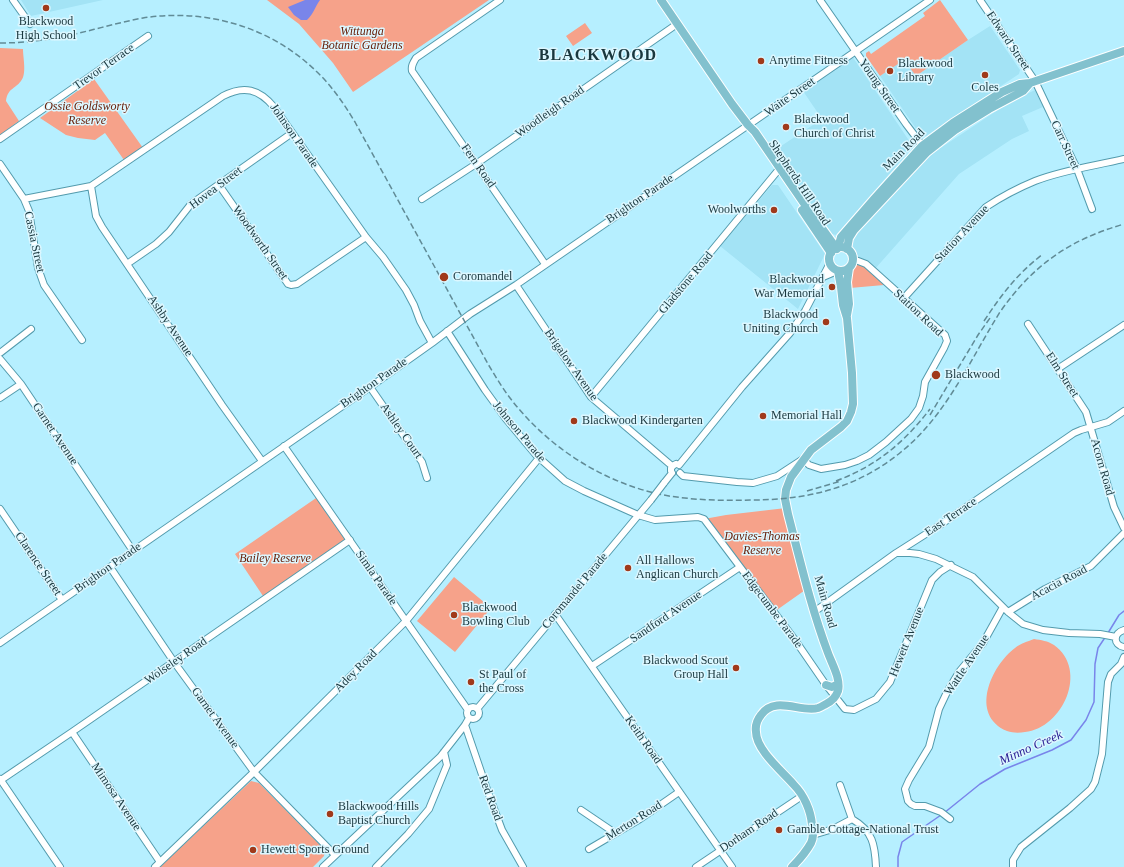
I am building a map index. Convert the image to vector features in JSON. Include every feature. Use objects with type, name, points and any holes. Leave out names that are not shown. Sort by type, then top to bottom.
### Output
[{"type":"main road","name":"Shepherds Hill Road","points":[[661,0],[732,104],[755,132],[778,170],[835,250]]},
{"type":"main road","name":"Main Road","points":[[835,250],[841,237],[874,199],[924,149],[989,109],[1023,91],[1033,82],[1124,51]]},
{"type":"main road","name":"Main Road","points":[[847,249],[849,238],[854,230],[924,149]]},
{"type":"main road","name":"Shepherds Hill Road","points":[[778,170],[826,235],[835,250]]},
{"type":"main road","points":[[826,235],[841,237]]},
{"type":"main road","points":[[844,248],[851,253],[853,259],[852,264],[844,271],[838,271],[833,268],[830,263],[830,258],[835,250],[844,248]]},
{"type":"main road","name":"Main Road","points":[[847,318],[849,304],[847,282],[849,268]]},
{"type":"main road","name":"Main Road","points":[[835,697],[838,684],[837,677],[824,644],[814,612],[785,499],[786,490],[791,477],[803,459],[816,445],[847,421],[853,404],[852,372],[847,318],[843,305],[838,271]]},
{"type":"main road","points":[[826,685],[832,687],[838,684]]},
{"type":"main road","points":[[792,867],[811,843],[813,836],[812,820],[808,807],[802,796],[795,786],[767,756],[760,744],[756,734],[756,723],[762,713],[768,708],[787,705],[804,708],[817,708],[832,701],[835,697]]},
{"type":"street","points":[[14,0],[30,24]]},
{"type":"street","name":"Fern Road","points":[[500,0],[416,58],[411,67],[412,72],[546,264]]},
{"type":"street","name":"Young Street","points":[[820,0],[924,149]]},
{"type":"street","name":"Waite Street","points":[[748,125],[930,0]]},
{"type":"street","name":"Edward Street","points":[[980,0],[1033,82]]},
{"type":"street","name":"Woodleigh Road","points":[[422,199],[476,164],[677,24]]},
{"type":"street","name":"Trevor Terrace","points":[[0,139],[148,36]]},
{"type":"street","name":"Carr Street","points":[[1033,82],[1077,169],[1092,209]]},
{"type":"street","name":"Johnson Parade","points":[[24,199],[90,186],[223,96],[240,90],[248,90],[259,93],[274,107],[366,238],[383,257],[406,290],[420,321],[432,342]]},
{"type":"street","name":"Brighton Parade","points":[[0,643],[370,387],[470,314],[516,285],[748,125]]},
{"type":"street","name":"Hovea Street","points":[[127,264],[156,244],[170,232],[191,204],[292,133]]},
{"type":"street","name":"Station Avenue","points":[[903,299],[986,207],[1001,197],[1034,182],[1077,169],[1124,159]]},
{"type":"street","name":"Cassia Street","points":[[0,164],[24,199],[29,211],[38,268],[44,284],[82,340]]},
{"type":"street","name":"Gladstone Road","points":[[591,397],[778,170]]},
{"type":"street","name":"Woodworth Street","points":[[219,185],[288,284],[297,284],[366,238]]},
{"type":"street","name":"Ashby Avenue","points":[[90,186],[96,216],[102,227],[222,405],[262,461]]},
{"type":"street","name":"Station Road","points":[[803,459],[809,465],[821,469],[845,465],[869,455],[886,442],[912,419],[923,396],[925,382],[947,341],[945,336],[872,270],[862,262],[853,259]]},
{"type":"street","points":[[680,473],[676,475],[672,473],[671,470],[790,333],[806,311],[830,263]]},
{"type":"street","points":[[822,278],[838,271]]},
{"type":"street","name":"Brigalow Avenue","points":[[516,285],[591,397],[676,466]]},
{"type":"street","name":"Elm Street","points":[[1028,324],[1059,368],[1086,412],[1091,427]]},
{"type":"street","points":[[1059,368],[1124,325]]},
{"type":"street","points":[[0,352],[31,329]]},
{"type":"street","name":"Johnson Parade","points":[[447,331],[485,390],[506,419],[539,458],[565,481],[638,515]]},
{"type":"street","name":"Garnet Avenue","points":[[0,359],[21,384],[133,551]]},
{"type":"street","points":[[0,398],[21,384]]},
{"type":"street","name":"Ashley Court","points":[[370,387],[422,462],[427,478]]},
{"type":"street","name":"East Terrace","points":[[814,612],[896,553],[1074,434],[1108,422],[1124,411]]},
{"type":"street","name":"Acorn Road","points":[[1091,427],[1114,507],[1124,528]]},
{"type":"street","name":"Simla Parade","points":[[284,446],[468,710]]},
{"type":"street","name":"Adey Road","points":[[155,867],[254,772],[406,621],[539,458]]},
{"type":"street","points":[[676,466],[681,469],[680,473],[686,477],[753,483],[777,476],[803,459]]},
{"type":"street","name":"Coromandel Parade","points":[[477,709],[672,473]]},
{"type":"street","name":"Clarence Street","points":[[0,509],[62,600]]},
{"type":"street","name":"Edgecumbe Parade","points":[[638,515],[656,520],[698,517],[704,519],[795,640],[835,697]]},
{"type":"street","name":"Acacia Road","points":[[1008,612],[1045,589],[1091,566],[1124,533]]},
{"type":"street","name":"Wolseley Road","points":[[0,779],[72,732],[350,540]]},
{"type":"street","points":[[896,553],[919,554],[936,559],[973,577],[1008,612],[1023,624],[1043,630],[1113,636],[1124,630]]},
{"type":"street","name":"Hewett Avenue","points":[[835,697],[845,709],[854,710],[876,699],[890,682],[932,580],[940,572],[951,565]]},
{"type":"street","name":"Garnet Avenue","points":[[110,567],[174,662],[254,772],[335,855]]},
{"type":"street","name":"Sandford Avenue","points":[[592,666],[740,567]]},
{"type":"street","name":"Wattle Avenue","points":[[946,816],[925,806],[916,806],[911,804],[908,801],[905,789],[929,747],[938,709],[947,692],[959,672],[983,643],[1003,606]]},
{"type":"street","name":"Keith Road","points":[[555,614],[732,867]]},
{"type":"street","points":[[1013,867],[1013,860],[1021,847],[1091,789],[1095,782],[1102,754],[1108,682],[1111,674],[1121,664],[1124,656],[1123,647],[1117,644],[1113,636]]},
{"type":"street","points":[[323,867],[444,756],[469,718],[467,714],[468,710],[472,707],[477,709],[479,712],[477,718],[473,720],[469,718]]},
{"type":"street","name":"Red Road","points":[[465,725],[502,830],[523,867]]},
{"type":"street","name":"Mimosa Avenue","points":[[72,732],[160,862]]},
{"type":"street","points":[[376,867],[408,834],[428,809],[447,765],[444,756]]},
{"type":"street","points":[[0,779],[60,867]]},
{"type":"street","points":[[840,785],[852,819],[861,824],[870,836],[875,849],[876,867]]},
{"type":"street","name":"Merton Road","points":[[589,849],[640,819],[679,792]]},
{"type":"street","name":"Dorham Road","points":[[696,867],[802,796]]},
{"type":"street","points":[[581,810],[615,833]]},
{"type":"street","points":[[813,836],[852,819]]},
{"type":"shaded area","name":"Blackwood High School","points":[[21,0],[103,0],[31,16]]},
{"type":"shaded area","points":[[990,26],[1020,70],[1019,74],[926,136],[919,133],[880,76],[904,60],[916,76]]},
{"type":"shaded area","points":[[852,56],[912,145],[911,149],[836,235],[832,234],[775,150],[822,119],[803,91]]},
{"type":"shaded area","points":[[1035,90],[1043,107],[1022,116],[1029,131],[1012,139],[959,174],[874,270],[849,248],[850,240],[927,158],[1010,102]]},
{"type":"shaded area","points":[[772,185],[778,185],[825,254],[798,309],[720,246]]},
{"type":"green space","name":"Wittunga Botanic Gardens","points":[[267,0],[489,0],[353,92],[333,63],[299,24]]},
{"type":"green space","points":[[940,0],[968,40],[916,76],[904,60],[880,76],[866,56],[866,53],[869,51],[871,54],[925,16],[923,13]]},
{"type":"green space","points":[[585,23],[592,33],[573,46],[566,36]]},
{"type":"green space","points":[[0,48],[23,49],[24,74],[21,81],[8,94],[6,101],[19,121],[0,135]]},
{"type":"green space","name":"Ossie Goldsworty Reserve","points":[[94,79],[143,148],[124,160],[105,133],[95,140],[78,138],[66,135],[40,118]]},
{"type":"green space","points":[[858,263],[864,266],[884,285],[850,288],[852,273]]},
{"type":"green space","name":"Bailey Reserve","points":[[319,496],[350,540],[265,599],[235,554]]},
{"type":"green space","name":"Davies-Thomas Reserve","points":[[786,508],[808,588],[774,612],[704,519]]},
{"type":"green space","name":"Blackwood Bowling Club","points":[[454,577],[491,608],[455,652],[417,621]]},
{"type":"green space","points":[[1034,639],[1054,645],[1064,656],[1070,669],[1070,682],[1067,696],[1060,709],[1050,720],[1039,728],[1016,733],[1009,732],[995,724],[989,714],[987,702],[988,690],[998,666],[1006,656],[1015,648]]},
{"type":"green space","points":[[251,781],[259,783],[325,850],[324,856],[313,867],[160,867]]},
{"type":"water","points":[[305,0],[320,0],[307,20],[301,20],[294,15],[288,7]]},
{"type":"waterway","name":"Minno Creek","points":[[1108,633],[1119,615],[1124,611]]},
{"type":"waterway","name":"Minno Creek","points":[[944,813],[980,784],[1005,769],[1052,750],[1071,740],[1086,720],[1094,702],[1095,664],[1098,648],[1106,636]]},
{"type":"waterway","name":"Minno Creek","points":[[898,867],[898,857],[902,842],[941,815]]},
{"type":"railway","points":[[0,43],[38,41],[81,33],[122,22],[167,16],[190,16],[236,24],[258,32],[279,43],[316,71],[337,95],[351,115],[488,364],[499,383],[522,413],[558,446],[600,473],[645,491],[669,496],[719,500],[791,498],[830,490],[866,475],[884,465],[917,438],[931,422],[956,386],[1000,312],[1026,281],[1039,268],[1069,246],[1104,230],[1124,224]]},
{"type":"railway","points":[[984,321],[1010,285],[1025,269],[1043,254]]},
{"type":"railway","points":[[930,415],[978,335],[990,318]]},
{"type":"railway","points":[[836,481],[864,468],[888,452],[910,432],[930,409]]},
{"type":"railway","points":[[807,491],[841,481]]},
{"type":"place","name":"Blackwood High School","points":[[46,8]]},
{"type":"place","name":"Anytime Fitness","points":[[761,61]]},
{"type":"place","name":"Blackwood Library","points":[[890,71]]},
{"type":"place","name":"Coles","points":[[985,75]]},
{"type":"place","name":"Blackwood Church of Christ","points":[[786,127]]},
{"type":"place","name":"Woolworths","points":[[774,210]]},
{"type":"place","name":"Coromandel","points":[[444,277]]},
{"type":"place","name":"Blackwood War Memorial","points":[[832,287]]},
{"type":"place","name":"Blackwood Uniting Church","points":[[826,322]]},
{"type":"place","name":"Blackwood","points":[[936,375]]},
{"type":"place","name":"Memorial Hall","points":[[763,416]]},
{"type":"place","name":"Blackwood Kindergarten","points":[[574,421]]},
{"type":"place","name":"All Hallows Anglican Church","points":[[628,568]]},
{"type":"place","name":"Blackwood Bowling Club","points":[[454,615]]},
{"type":"place","name":"Blackwood Scout Group Hall","points":[[736,668]]},
{"type":"place","name":"St Paul of the Cross","points":[[471,682]]},
{"type":"place","name":"Blackwood Hills Baptist Church","points":[[330,814]]},
{"type":"place","name":"Gamble Cottage-National Trust","points":[[779,830]]},
{"type":"place","name":"Hewett Sports Ground","points":[[253,850]]},
{"type":"district","name":"BLACKWOOD","points":[[598,56]]}]
